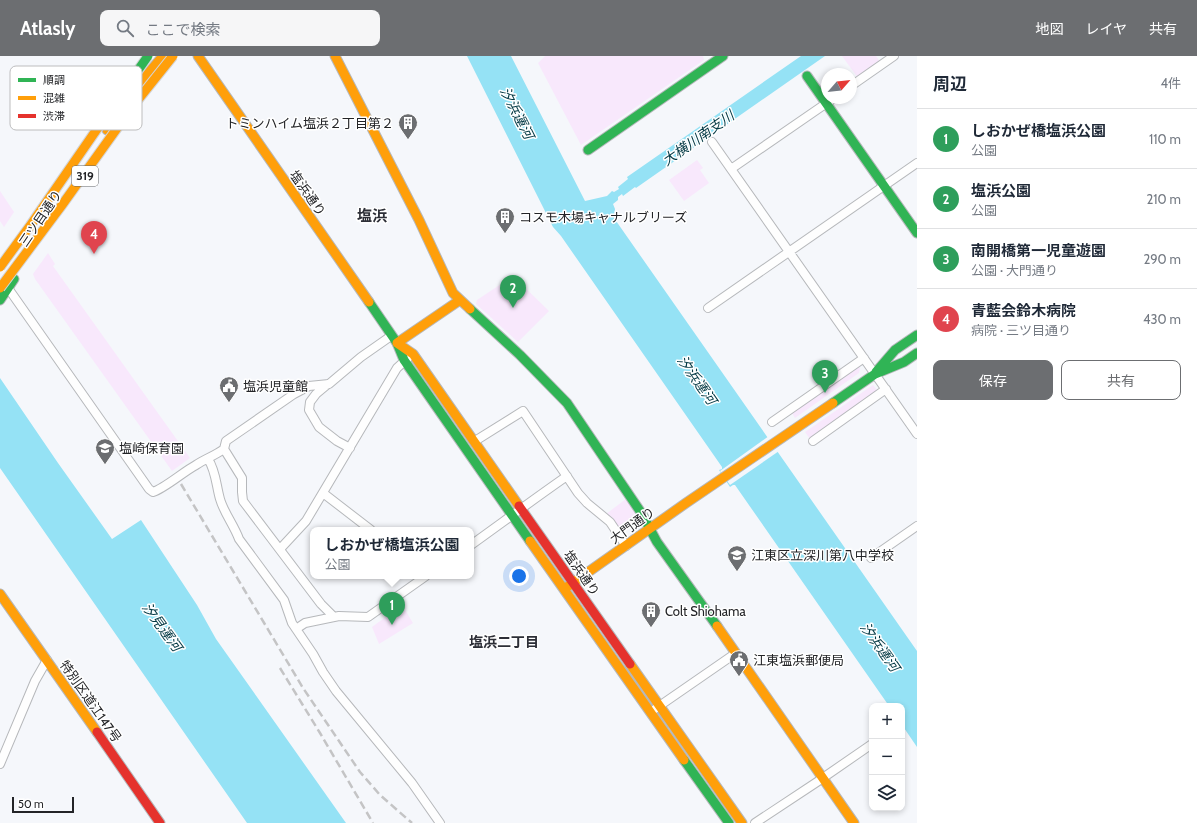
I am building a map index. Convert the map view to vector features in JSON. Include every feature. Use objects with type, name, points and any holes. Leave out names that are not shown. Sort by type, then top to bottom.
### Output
[{"type":"main road","name":"三ツ目通り","points":[[136,66],[143,56]]},
{"type":"main road","points":[[141,66],[148,56]]},
{"type":"main road","points":[[142,82],[163,56]]},
{"type":"main road","name":"三ツ目通り","points":[[142,97],[174,56]]},
{"type":"main road","points":[[142,94],[174,56]]},
{"type":"main road","name":"塩浜通り","points":[[198,56],[394,339],[404,360],[454,434],[513,515],[729,823]]},
{"type":"main road","points":[[335,56],[422,226],[453,293],[520,355],[567,403],[642,514],[657,542],[736,652],[854,823]]},
{"type":"main road","points":[[588,150],[718,57]]},
{"type":"main road","points":[[807,76],[821,91]]},
{"type":"main road","points":[[832,104],[884,186],[917,233]]},
{"type":"main road","name":"三ツ目通り","points":[[0,268],[32,226],[93,130]]},
{"type":"main road","points":[[0,268],[97,130]]},
{"type":"main road","points":[[41,234],[107,130]]},
{"type":"main road","points":[[4,288],[115,130]]},
{"type":"main road","name":"三ツ目通り","points":[[0,300],[4,288],[117,130]]},
{"type":"main road","points":[[394,339],[460,300]]},
{"type":"main road","points":[[875,374],[895,350],[917,335]]},
{"type":"main road","name":"塩浜通り","points":[[394,339],[413,354],[742,823]]},
{"type":"main road","points":[[875,374],[904,362],[917,353]]},
{"type":"main road","name":"大門通り","points":[[564,588],[875,374]]},
{"type":"main road","name":"特別区道江147号","points":[[0,594],[160,823]]},
{"type":"street","points":[[857,82],[894,56]]},
{"type":"street","points":[[731,169],[826,104]]},
{"type":"street","points":[[712,142],[917,434]]},
{"type":"street","points":[[708,308],[917,162]]},
{"type":"street","points":[[4,288],[150,491],[155,491],[196,464],[208,459],[224,449],[226,442],[294,394],[309,386],[329,384]]},
{"type":"street","points":[[350,448],[336,441],[319,427],[309,410],[310,402],[316,394],[361,356],[394,339]]},
{"type":"street","points":[[280,549],[306,521],[397,368],[404,360],[413,354]]},
{"type":"street","points":[[772,422],[864,358]]},
{"type":"street","points":[[813,441],[886,389]]},
{"type":"street","points":[[475,441],[523,411],[578,493],[587,503],[610,522],[626,546]]},
{"type":"street","points":[[224,449],[242,478],[243,501],[321,604],[334,617]]},
{"type":"street","points":[[208,459],[213,470],[222,505],[239,539],[284,600],[292,623],[336,691],[412,783],[440,823]]},
{"type":"street","points":[[474,543],[567,476]]},
{"type":"street","points":[[323,493],[367,527]]},
{"type":"street","points":[[871,558],[917,526]]},
{"type":"street","points":[[296,629],[305,623],[339,616],[368,617],[422,579]]},
{"type":"street","points":[[651,712],[736,652]]},
{"type":"street","points":[[0,764],[35,681],[47,660]]},
{"type":"street","points":[[755,823],[869,746]]},
{"type":"shaded area","points":[[545,56],[703,56],[704,60],[581,145],[538,63]]},
{"type":"shaded area","points":[[842,56],[876,56],[880,62],[858,78],[857,68],[851,68]]},
{"type":"shaded area","points":[[697,160],[703,168],[700,170],[709,183],[684,201],[669,180]]},
{"type":"shaded area","points":[[0,191],[14,212],[4,227],[0,221]]},
{"type":"shaded area","points":[[48,253],[55,264],[53,266],[190,458],[172,471],[35,279],[33,274]]},
{"type":"shaded area","points":[[513,276],[549,311],[518,342],[476,304],[477,300]]},
{"type":"shaded area","points":[[859,366],[859,373],[795,418],[792,413]]},
{"type":"shaded area","points":[[873,385],[877,390],[810,439],[805,432]]},
{"type":"shaded area","points":[[626,499],[636,514],[634,522],[625,528],[618,527],[606,514]]},
{"type":"shaded area","points":[[402,605],[413,623],[379,644],[372,627]]},
{"type":"water","points":[[467,56],[511,56],[585,201],[607,196],[612,191],[614,192],[619,189],[618,187],[628,179],[627,177],[801,56],[825,56],[636,188],[635,187],[623,196],[622,194],[618,197],[618,200],[613,204],[615,209],[614,218],[917,651],[917,747],[905,729],[905,703],[887,703],[735,485],[730,487],[719,470],[722,469],[722,467],[561,236],[553,227]]},
{"type":"water","name":"汐見運河","points":[[0,378],[112,539],[141,520],[197,605],[216,639],[346,823],[247,823],[0,468]]},
{"type":"pier","points":[[769,436],[779,451],[730,485],[720,471]]},
{"type":"railway","points":[[181,484],[303,688],[360,772],[380,795],[412,823]]},
{"type":"railway","points":[[280,668],[373,823]]},
{"type":"traffic: fast","points":[[141,66],[148,56]]},
{"type":"traffic: fast","points":[[588,150],[723,56]]},
{"type":"traffic: fast","points":[[807,76],[917,233]]},
{"type":"traffic: fast","points":[[0,300],[14,279]]},
{"type":"traffic: fast","points":[[369,302],[397,343],[404,360],[530,541]]},
{"type":"traffic: fast","points":[[470,309],[520,355],[567,403],[642,514],[657,542],[717,626]]},
{"type":"traffic: fast","points":[[876,372],[895,350],[917,335]]},
{"type":"traffic: fast","points":[[833,403],[875,374],[904,362],[917,353]]},
{"type":"traffic: fast","points":[[684,760],[729,823]]},
{"type":"traffic: slow","points":[[142,81],[163,56]]},
{"type":"traffic: slow","points":[[142,95],[173,56]]},
{"type":"traffic: slow","points":[[198,56],[369,302]]},
{"type":"traffic: slow","points":[[335,56],[419,220],[453,293],[470,309]]},
{"type":"traffic: slow","points":[[0,267],[96,130]]},
{"type":"traffic: slow","points":[[0,288],[116,130]]},
{"type":"traffic: slow","points":[[397,343],[460,300]]},
{"type":"traffic: slow","points":[[397,343],[413,354],[519,506]]},
{"type":"traffic: slow","points":[[567,587],[686,503],[833,403]]},
{"type":"traffic: slow","points":[[530,541],[684,760]]},
{"type":"traffic: slow","points":[[0,594],[97,732]]},
{"type":"traffic: slow","points":[[717,626],[854,823]]},
{"type":"traffic: slow","points":[[630,664],[742,823]]},
{"type":"traffic: jam","points":[[519,506],[630,664]]},
{"type":"traffic: jam","points":[[97,732],[160,823]]},
{"type":"place","name":"トミンハイム塩浜２丁目第２","points":[[408,140]]},
{"type":"place","name":"コスモ木場キャナルブリーズ","points":[[505,234]]},
{"type":"place","name":"青藍会鈴木病院","points":[[94,254]]},
{"type":"place","name":"塩浜公園","points":[[513,308]]},
{"type":"place","name":"南開橋第一児童遊園","points":[[825,393]]},
{"type":"place","name":"塩浜児童館","points":[[229,403]]},
{"type":"place","name":"塩崎保育園","points":[[105,465]]},
{"type":"place","name":"江東区立深川第八中学校","points":[[737,572]]},
{"type":"place","name":"しおかぜ橋塩浜公園","points":[[392,625]]},
{"type":"place","name":"Colt Shiohama","points":[[651,628]]},
{"type":"place","name":"江東塩浜郵便局","points":[[739,677]]},
{"type":"district","name":"塩浜","points":[[372,216]]},
{"type":"district","name":"塩浜二丁目","points":[[504,642]]},
{"type":"water label","name":"汐浜運河","points":[[517,113]]},
{"type":"water label","name":"大横川南支川","points":[[698,138]]},
{"type":"water label","name":"汐浜運河","points":[[697,380]]},
{"type":"water label","name":"汐浜運河","points":[[880,647]]}]
